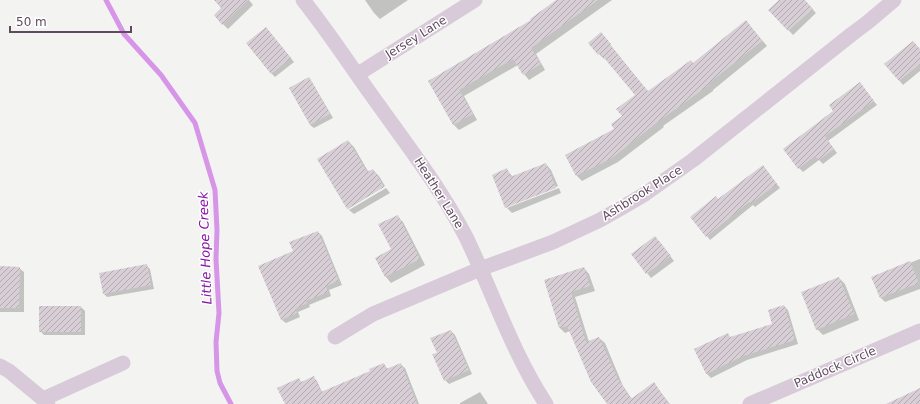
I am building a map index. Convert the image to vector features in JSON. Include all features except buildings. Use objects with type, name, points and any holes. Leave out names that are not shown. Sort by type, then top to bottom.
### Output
[{"type":"street","name":"Heather Lane","points":[[303,0],[409,145],[451,209],[480,269],[515,348],[546,404]]},
{"type":"street","name":"Jersey Lane","points":[[358,74],[475,0]]},
{"type":"street","name":"Ashbrook Place","points":[[335,337],[373,314],[480,269],[553,242],[600,220],[645,194],[693,160],[894,0]]},
{"type":"street","name":"Paddock Circle","points":[[750,404],[920,331]]},
{"type":"street","points":[[0,366],[9,371],[45,401],[122,363]]},
{"type":"waterway","name":"Little Hope Creek","points":[[106,0],[124,34],[161,75],[195,123],[215,190],[217,230],[216,259],[219,313],[216,342],[217,371],[220,383],[231,404]]}]
